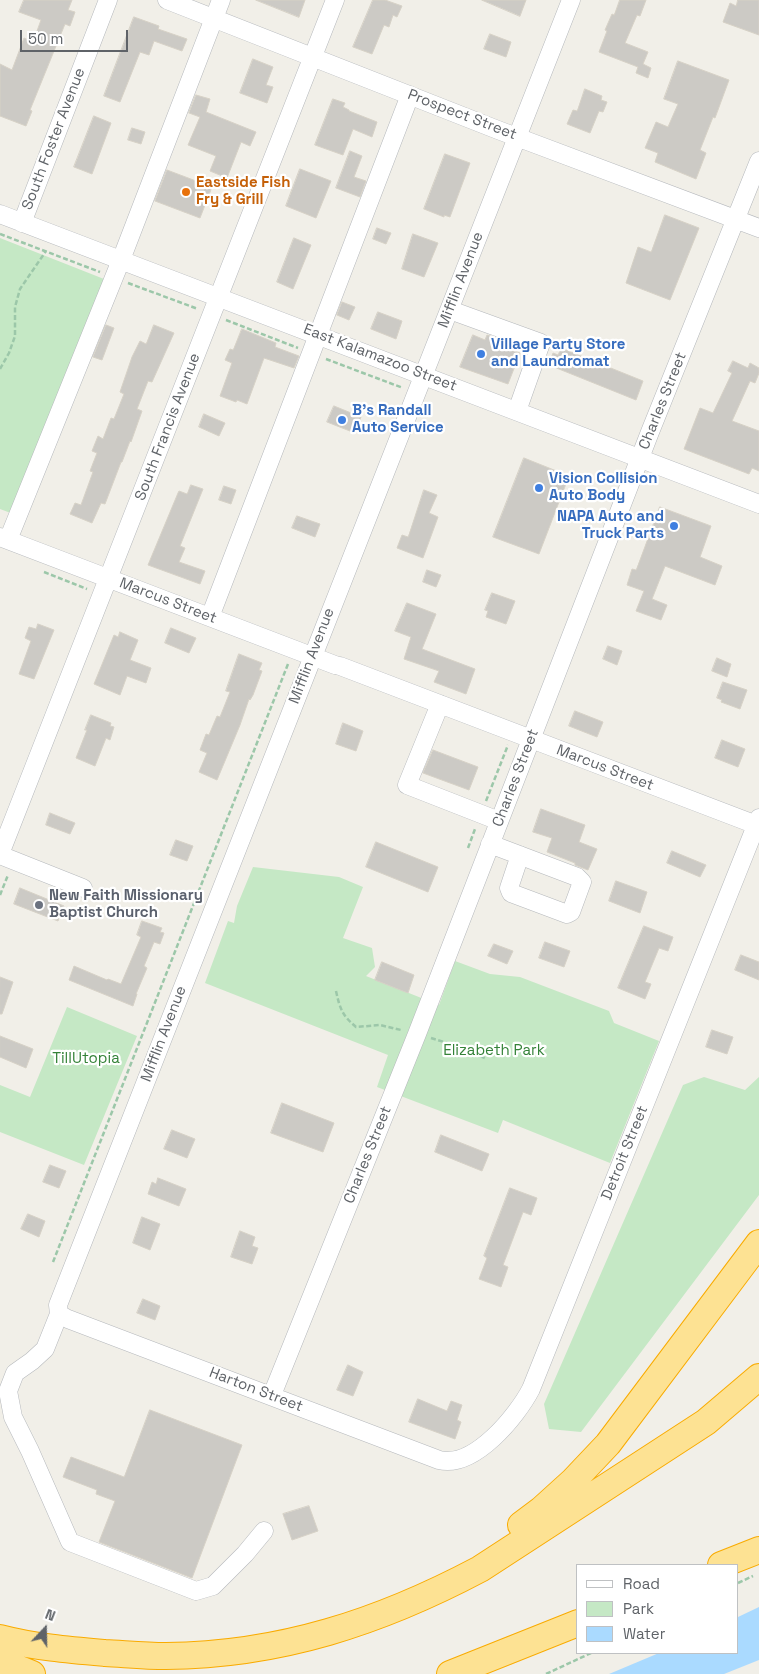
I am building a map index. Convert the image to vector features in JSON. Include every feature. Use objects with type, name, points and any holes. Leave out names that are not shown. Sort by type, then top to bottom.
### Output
[{"type":"highway","points":[[403,1606],[464,1567],[508,1535],[541,1510],[573,1481],[608,1444],[759,1242]]},
{"type":"highway","points":[[0,1638],[75,1650],[166,1656],[233,1652],[273,1646],[357,1624],[403,1606],[458,1580],[523,1542],[706,1422],[759,1377]]},
{"type":"highway","points":[[724,1564],[759,1550]]},
{"type":"highway","points":[[450,1674],[576,1624]]},
{"type":"highway","points":[[0,1661],[32,1674]]},
{"type":"street","name":"South Foster Avenue","points":[[22,223],[108,0]]},
{"type":"street","name":"Prospect Street","points":[[167,0],[759,228]]},
{"type":"street","points":[[4,539],[121,260],[220,0]]},
{"type":"street","name":"South Francis Avenue","points":[[0,854],[335,0]]},
{"type":"street","name":"Mifflin Avenue","points":[[264,1531],[245,1554],[213,1586],[196,1591],[70,1542],[14,1417],[8,1391],[15,1373],[45,1349],[59,1314],[58,1305],[312,656],[450,310],[570,0]]},
{"type":"street","points":[[210,617],[410,95]]},
{"type":"street","name":"Charles Street","points":[[272,1395],[413,1044],[640,458],[759,161]]},
{"type":"street","name":"East Kalamazoo Street","points":[[0,214],[759,504]]},
{"type":"street","points":[[450,310],[541,343],[517,411]]},
{"type":"street","name":"Marcus Street","points":[[4,539],[758,823]]},
{"type":"street","points":[[440,704],[407,785],[499,821]]},
{"type":"street","name":"Detroit Street","points":[[455,1461],[465,1458],[474,1452],[501,1430],[518,1412],[531,1389],[758,823]]},
{"type":"street","points":[[490,844],[520,856]]},
{"type":"street","points":[[0,854],[83,888]]},
{"type":"street","name":"Harton Street","points":[[59,1314],[440,1460],[455,1461]]},
{"type":"path","points":[[0,369],[9,353],[15,336],[15,307],[20,289],[46,251]]},
{"type":"path","points":[[53,1262],[294,649]]},
{"type":"path","points":[[468,848],[513,732]]},
{"type":"path","points":[[739,1583],[759,1573]]},
{"type":"path","points":[[546,1674],[589,1654]]},
{"type":"green space","points":[[0,238],[104,279],[16,515],[0,509]]},
{"type":"green space","name":"Elizabeth Park","points":[[253,867],[339,877],[363,887],[343,938],[372,948],[375,967],[366,976],[439,1005],[455,961],[490,974],[520,977],[609,1011],[614,1023],[659,1041],[610,1163],[503,1120],[498,1133],[377,1087],[388,1055],[205,983],[228,921],[234,923],[237,906]]},
{"type":"green space","name":"TillUtopia","points":[[67,1007],[137,1036],[84,1165],[0,1132],[0,1085],[30,1097]]},
{"type":"green space","points":[[704,1077],[745,1090],[759,1077],[759,1195],[581,1432],[549,1429],[544,1404],[683,1085]]},
{"type":"water","points":[[759,1607],[759,1660],[724,1674],[609,1674],[657,1654],[739,1654],[739,1617]]},
{"type":"building","points":[[24,0],[72,0],[68,10],[75,12],[70,26],[65,24],[30,110],[32,111],[26,126],[0,116],[0,64],[12,70],[24,38],[33,42],[41,20],[19,12]]},
{"type":"building","points":[[256,0],[305,0],[299,17]]},
{"type":"building","points":[[373,0],[385,0],[402,6],[397,17],[393,15],[389,27],[384,25],[372,54],[353,47]]},
{"type":"building","points":[[482,0],[526,0],[520,16]]},
{"type":"building","points":[[620,0],[646,0],[640,16],[637,15],[625,43],[648,52],[643,64],[651,68],[648,78],[636,73],[638,67],[599,52],[607,31],[605,30]]},
{"type":"building","points":[[738,0],[759,0],[759,35],[723,22],[730,3],[736,6]]},
{"type":"building","points":[[134,17],[159,26],[158,29],[187,39],[182,51],[154,41],[149,55],[140,52],[120,102],[104,96]]},
{"type":"building","points":[[490,34],[511,42],[506,57],[484,49]]},
{"type":"building","points":[[253,59],[273,67],[266,85],[273,87],[267,103],[240,93]]},
{"type":"building","points":[[678,61],[729,80],[715,118],[713,117],[700,150],[706,153],[696,179],[655,162],[658,153],[645,148],[656,122],[668,127],[678,104],[664,99]]},
{"type":"building","points":[[585,89],[602,96],[601,100],[607,102],[603,112],[599,111],[590,133],[567,124],[573,110],[577,111]]},
{"type":"building","points":[[196,95],[210,99],[206,112],[256,132],[250,146],[241,142],[227,178],[210,171],[216,156],[188,145],[200,117],[189,113]]},
{"type":"building","points":[[333,99],[345,103],[343,107],[349,111],[377,122],[372,137],[353,129],[343,155],[315,145]]},
{"type":"building","points":[[94,116],[111,123],[92,174],[74,167]]},
{"type":"building","points":[[132,128],[145,132],[141,144],[128,140]]},
{"type":"building","points":[[350,151],[362,156],[354,177],[366,181],[360,197],[336,188]]},
{"type":"building","points":[[445,154],[470,163],[450,217],[444,215],[444,217],[424,209]]},
{"type":"building","points":[[300,169],[331,181],[316,218],[286,206]]},
{"type":"building","points":[[167,170],[212,187],[200,218],[155,201]]},
{"type":"building","points":[[665,215],[699,228],[670,300],[626,283],[638,247],[651,252]]},
{"type":"building","points":[[377,228],[391,233],[386,244],[373,239]]},
{"type":"building","points":[[413,234],[438,243],[424,277],[402,269]]},
{"type":"building","points":[[294,238],[311,245],[293,289],[277,282]]},
{"type":"building","points":[[342,302],[355,307],[349,320],[337,315]]},
{"type":"building","points":[[378,312],[402,321],[396,339],[371,329]]},
{"type":"building","points":[[106,325],[114,328],[102,360],[93,357]]},
{"type":"building","points":[[154,325],[174,333],[152,382],[148,381],[137,409],[142,411],[131,442],[105,504],[101,503],[92,523],[70,514],[75,503],[81,505],[93,472],[90,471],[97,453],[92,451],[98,436],[103,439],[111,418],[114,419],[124,394],[120,392],[132,357],[140,341],[146,344]]},
{"type":"building","points":[[242,329],[276,343],[275,347],[299,356],[294,368],[264,358],[247,404],[220,396],[232,363],[225,360],[230,349],[233,350]]},
{"type":"building","points":[[473,335],[485,340],[487,335],[508,342],[506,349],[520,353],[508,384],[460,367]]},
{"type":"building","points":[[561,348],[643,381],[636,400],[549,365],[553,353],[558,355]]},
{"type":"building","points":[[733,361],[748,368],[750,363],[759,368],[755,383],[750,381],[732,421],[759,431],[759,471],[752,468],[749,474],[684,449],[700,408],[713,413],[732,373],[728,371]]},
{"type":"building","points":[[334,406],[361,417],[355,433],[327,422]]},
{"type":"building","points":[[204,414],[225,423],[219,436],[199,427]]},
{"type":"building","points":[[524,458],[569,476],[539,554],[493,537]]},
{"type":"building","points":[[191,485],[203,489],[180,546],[185,548],[179,562],[205,571],[200,584],[148,565],[179,491],[187,494]]},
{"type":"building","points":[[224,486],[236,490],[231,504],[219,500]]},
{"type":"building","points":[[424,490],[437,495],[429,513],[438,517],[423,558],[397,548],[402,535],[408,537]]},
{"type":"building","points":[[660,507],[711,526],[700,557],[722,566],[715,585],[665,566],[652,599],[667,605],[661,620],[636,611],[644,591],[627,585],[632,569],[636,570]]},
{"type":"building","points":[[297,516],[320,524],[315,537],[292,528]]},
{"type":"building","points":[[427,570],[441,575],[436,587],[423,582]]},
{"type":"building","points":[[492,593],[515,601],[506,624],[486,617],[488,611],[485,610]]},
{"type":"building","points":[[407,603],[436,614],[422,649],[475,669],[466,694],[434,682],[439,671],[404,659],[411,637],[395,631]]},
{"type":"building","points":[[38,624],[54,630],[34,679],[19,674],[31,641],[25,638],[29,627],[36,629]]},
{"type":"building","points":[[171,628],[196,638],[189,653],[165,643]]},
{"type":"building","points":[[120,632],[138,640],[130,660],[151,668],[146,683],[127,676],[120,695],[94,684],[114,635],[118,637]]},
{"type":"building","points":[[608,646],[622,651],[617,665],[603,659]]},
{"type":"building","points":[[239,654],[262,663],[259,670],[262,671],[217,780],[199,772],[207,753],[200,750],[206,734],[209,735],[217,716],[220,717],[230,692],[226,691]]},
{"type":"building","points":[[717,658],[731,664],[727,677],[712,671]]},
{"type":"building","points":[[723,682],[747,690],[740,709],[721,702],[722,700],[717,698]]},
{"type":"building","points":[[575,711],[603,722],[597,737],[569,726]]},
{"type":"building","points":[[91,715],[111,723],[110,726],[114,727],[110,740],[106,738],[95,766],[76,758]]},
{"type":"building","points":[[343,723],[363,731],[356,751],[336,744]]},
{"type":"building","points":[[722,740],[745,749],[738,767],[715,758]]},
{"type":"building","points":[[433,750],[478,767],[469,790],[423,773]]},
{"type":"building","points":[[541,809],[585,825],[579,842],[597,849],[588,870],[547,852],[552,838],[533,832]]},
{"type":"building","points":[[50,813],[75,823],[70,834],[46,825]]},
{"type":"building","points":[[176,840],[193,846],[187,861],[170,855]]},
{"type":"building","points":[[376,842],[438,867],[428,892],[366,867]]},
{"type":"building","points":[[672,851],[706,865],[700,877],[667,863]]},
{"type":"building","points":[[616,881],[647,892],[640,913],[609,901]]},
{"type":"building","name":"New Faith Missionary Baptist Church","points":[[20,888],[64,906],[58,921],[14,904]]},
{"type":"building","points":[[142,921],[162,928],[160,932],[164,933],[160,944],[154,942],[144,966],[147,968],[133,1006],[69,980],[74,966],[121,984],[141,937],[137,935]]},
{"type":"building","points":[[644,926],[673,937],[668,951],[659,948],[645,982],[651,984],[645,999],[618,988]]},
{"type":"building","points":[[545,942],[570,951],[564,967],[539,958]]},
{"type":"building","points":[[494,944],[513,951],[507,964],[488,956]]},
{"type":"building","points":[[741,955],[759,962],[759,980],[735,970]]},
{"type":"building","points":[[382,962],[414,975],[408,993],[375,980]]},
{"type":"building","points":[[0,977],[13,982],[2,1014],[0,1014]]},
{"type":"building","points":[[712,1030],[733,1037],[727,1054],[706,1047]]},
{"type":"building","points":[[0,1036],[33,1049],[26,1068],[0,1057]]},
{"type":"building","points":[[282,1103],[334,1123],[323,1152],[271,1133]]},
{"type":"building","points":[[172,1130],[195,1139],[187,1158],[164,1149]]},
{"type":"building","points":[[441,1135],[489,1154],[482,1171],[435,1152]]},
{"type":"building","points":[[50,1165],[66,1171],[59,1188],[43,1182]]},
{"type":"building","points":[[158,1178],[186,1189],[179,1206],[148,1194],[152,1182],[156,1184]]},
{"type":"building","points":[[510,1188],[537,1198],[531,1215],[523,1212],[503,1265],[508,1267],[501,1287],[479,1279],[487,1258],[484,1256]]},
{"type":"building","points":[[28,1214],[45,1221],[39,1237],[21,1229]]},
{"type":"building","points":[[142,1217],[160,1224],[150,1250],[133,1243]]},
{"type":"building","points":[[240,1231],[255,1237],[252,1246],[258,1248],[252,1264],[231,1257]]},
{"type":"building","points":[[143,1299],[160,1306],[155,1320],[137,1313]]},
{"type":"building","points":[[348,1365],[363,1372],[353,1396],[337,1390]]},
{"type":"building","points":[[418,1399],[447,1411],[451,1401],[462,1405],[457,1420],[461,1422],[455,1439],[409,1422]]},
{"type":"building","points":[[150,1410],[242,1445],[192,1578],[99,1542],[115,1501],[96,1494],[97,1490],[63,1477],[71,1457],[124,1477]]},
{"type":"building","points":[[309,1506],[318,1531],[292,1540],[283,1514]]},
{"type":"place","name":"Eastside Fish Fry & Grill","points":[[186,192]]},
{"type":"place","name":"Village Party Store and Laundromat","points":[[481,354]]},
{"type":"place","name":"B's Randall Auto Service","points":[[342,420]]},
{"type":"place","name":"Vision Collision Auto Body","points":[[539,488]]},
{"type":"place","name":"NAPA Auto and Truck Parts","points":[[674,526]]},
{"type":"place","name":"New Faith Missionary Baptist Church","points":[[39,905]]}]
